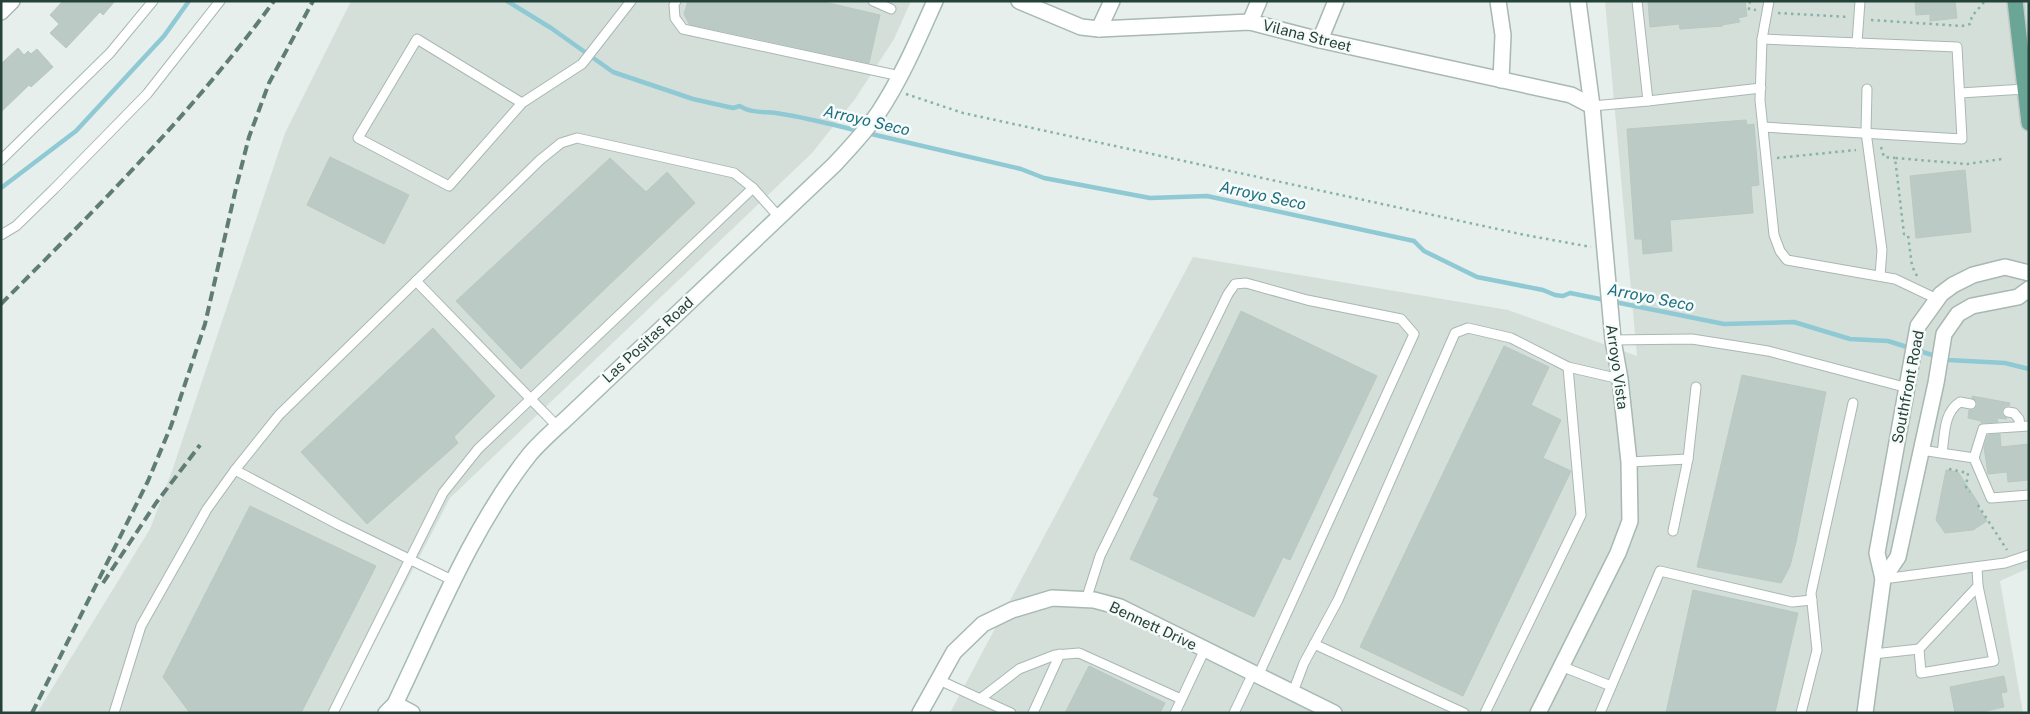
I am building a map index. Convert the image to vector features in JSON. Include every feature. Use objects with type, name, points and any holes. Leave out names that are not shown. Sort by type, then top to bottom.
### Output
[{"type":"main road","points":[[2015,1],[2029,123]]},
{"type":"street","points":[[1,12],[12,1]]},
{"type":"street","name":"Las Positas Road","points":[[392,710],[468,553],[499,499],[531,454],[558,426],[834,165],[878,113],[896,82],[935,1]]},
{"type":"street","name":"Vilana Street","points":[[1019,1],[1081,27],[1099,29],[1250,22],[1320,40],[1571,95],[1592,106]]},
{"type":"street","points":[[1099,29],[1112,1]]},
{"type":"street","points":[[1250,22],[1259,1]]},
{"type":"street","points":[[1320,40],[1336,1]]},
{"type":"street","name":"Arroyo Vista","points":[[1538,713],[1618,554],[1630,521],[1630,462],[1613,340],[1592,106],[1578,1]]},
{"type":"street","points":[[1493,2],[1503,35],[1501,80]]},
{"type":"street","name":"Southfront Road","points":[[1865,713],[1884,579],[1877,553],[1909,385],[1918,326],[1936,299],[1954,284],[1973,275],[2005,267],[2029,273]]},
{"type":"street","name":"Southfront Road","points":[[1884,579],[1898,557],[1936,382],[1944,334],[1958,314],[1972,306],[2018,297],[2029,289]]},
{"type":"street","name":"Bennett Drive","points":[[920,713],[954,652],[983,624],[1012,610],[1052,598],[1094,600],[1120,607],[1334,713]]},
{"type":"street","points":[[392,710],[412,713]]},
{"type":"lane","points":[[1,160],[110,53],[153,1]]},
{"type":"lane","points":[[1,235],[16,226],[147,94],[220,1]]},
{"type":"lane","points":[[522,103],[417,38],[358,138],[449,186],[522,103],[582,64],[630,1]]},
{"type":"lane","points":[[676,1],[674,5],[675,18],[683,29],[896,82]]},
{"type":"lane","points":[[873,1],[891,9]]},
{"type":"lane","points":[[1637,1],[1648,101]]},
{"type":"lane","points":[[1769,1],[1762,39],[1761,88],[1774,235],[1780,251],[1787,260],[1895,279],[1936,299]]},
{"type":"lane","points":[[1857,43],[1860,1]]},
{"type":"lane","points":[[1762,39],[1957,47],[1962,139],[1763,127]]},
{"type":"lane","points":[[1592,106],[1761,88]]},
{"type":"lane","points":[[1867,89],[1866,132],[1882,250],[1880,276]]},
{"type":"lane","points":[[1960,93],[2025,89]]},
{"type":"lane","points":[[114,713],[140,626],[207,509],[235,470],[279,416],[540,160],[561,143],[577,138],[734,173],[753,188],[779,217]]},
{"type":"lane","points":[[333,713],[443,493],[478,449],[753,188]]},
{"type":"lane","points":[[416,281],[529,399],[558,426]]},
{"type":"lane","points":[[1086,600],[1100,556],[1224,302],[1235,284],[1246,283],[1307,300],[1402,319],[1414,334],[1256,674],[1234,713]]},
{"type":"lane","points":[[1293,692],[1304,663],[1338,600],[1455,333],[1468,328],[1511,338],[1568,367],[1620,380]]},
{"type":"lane","points":[[1613,340],[1692,339],[1768,351],[1909,385]]},
{"type":"lane","points":[[1485,713],[1581,515],[1568,367]]},
{"type":"lane","points":[[1673,531],[1688,459],[1696,387]]},
{"type":"lane","points":[[1942,453],[1947,418],[1952,407],[1960,402],[1971,404]]},
{"type":"lane","points":[[1801,713],[1817,650],[1811,593],[1853,403]]},
{"type":"lane","points":[[2008,412],[2014,412],[2024,426]]},
{"type":"lane","points":[[2024,426],[1983,429],[1974,458],[1991,498],[2029,495]]},
{"type":"lane","points":[[1921,450],[1974,458]]},
{"type":"lane","points":[[1630,462],[1688,459]]},
{"type":"lane","points":[[235,470],[339,525],[454,581]]},
{"type":"lane","points":[[1884,579],[2005,563],[2029,555]]},
{"type":"lane","points":[[1919,649],[1920,673],[1994,661],[1978,586],[1977,567]]},
{"type":"lane","points":[[1600,713],[1660,571],[1792,602],[1812,600]]},
{"type":"lane","points":[[1873,654],[1919,649],[1978,586]]},
{"type":"lane","points":[[1314,644],[1464,713]]},
{"type":"lane","points":[[1175,713],[1205,649]]},
{"type":"lane","points":[[980,699],[1019,669],[1060,654],[1079,653],[1181,699]]},
{"type":"lane","points":[[1033,713],[1060,654]]},
{"type":"lane","points":[[1561,666],[1611,686]]},
{"type":"lane","points":[[939,680],[1011,713]]},
{"type":"path","points":[[1750,1],[1749,8],[1761,12]]},
{"type":"path","points":[[1869,20],[1962,26],[1970,24],[1972,16],[1985,1]]},
{"type":"path","points":[[1781,13],[1843,17]]},
{"type":"path","points":[[896,82],[963,113],[1605,253]]},
{"type":"path","points":[[1882,146],[1884,157],[1967,164],[2002,159]]},
{"type":"path","points":[[1782,158],[1861,149]]},
{"type":"path","points":[[1895,158],[1904,234],[1908,235],[1912,266],[1918,277]]},
{"type":"path","points":[[1949,469],[1968,473],[1966,487],[1970,492]]},
{"type":"path","points":[[1978,505],[2008,551]]},
{"type":"shaded area","points":[[351,1],[911,1],[894,39],[855,99],[812,153],[450,498],[338,713],[37,713],[150,529],[172,471],[285,133]]},
{"type":"shaded area","points":[[1605,1],[2029,1],[2029,568],[2000,581],[2023,713],[950,713],[1193,257],[1508,310],[1637,356]]},
{"type":"building","points":[[63,1],[115,1],[103,15],[100,12],[66,48],[50,33],[59,24],[50,15]]},
{"type":"building","points":[[688,1],[820,1],[880,15],[869,63],[689,24],[684,14]]},
{"type":"building","points":[[1648,1],[1745,1],[1747,16],[1738,18],[1740,22],[1723,26],[1680,29],[1679,24],[1650,27]]},
{"type":"building","points":[[1915,1],[1955,1],[1957,18],[1930,21],[1930,14],[1916,15]]},
{"type":"building","points":[[18,48],[24,55],[28,51],[31,54],[37,49],[53,67],[31,87],[29,85],[1,112],[1,64]]},
{"type":"building","points":[[1746,120],[1747,125],[1754,124],[1759,185],[1751,186],[1753,213],[1670,220],[1672,251],[1643,254],[1642,239],[1635,239],[1627,129]]},
{"type":"building","points":[[330,157],[409,195],[384,244],[307,205]]},
{"type":"building","points":[[610,158],[646,192],[667,172],[695,203],[521,369],[456,301]]},
{"type":"building","points":[[1965,170],[1971,232],[1916,238],[1910,176]]},
{"type":"building","points":[[1241,311],[1377,376],[1290,560],[1283,557],[1254,617],[1130,559],[1159,498],[1153,495]]},
{"type":"building","points":[[433,328],[495,396],[454,437],[458,443],[367,524],[301,452]]},
{"type":"building","points":[[1504,346],[1549,367],[1531,405],[1561,420],[1543,458],[1571,471],[1463,696],[1360,647]]},
{"type":"building","points":[[1742,375],[1826,392],[1796,542],[1790,566],[1781,583],[1697,567]]},
{"type":"building","points":[[1972,396],[2010,403],[2009,406],[2005,406],[2002,410],[2002,415],[2007,419],[1997,418],[1998,422],[1981,423],[1981,421],[1968,418],[1969,410],[1974,410],[1977,406],[1977,401]]},
{"type":"building","points":[[2000,434],[2001,447],[2029,444],[2029,480],[2008,482],[2007,472],[1988,474],[1984,447],[1988,435]]},
{"type":"building","points":[[1946,470],[1958,472],[1979,504],[1977,506],[1987,521],[1973,530],[1945,533],[1936,520]]},
{"type":"building","points":[[250,506],[376,566],[301,713],[190,713],[163,677]]},
{"type":"building","points":[[1693,590],[1798,613],[1775,713],[1666,713]]},
{"type":"building","points":[[1089,666],[1165,703],[1160,713],[1065,713]]},
{"type":"building","points":[[2004,676],[2007,692],[2001,693],[2004,707],[1977,713],[1955,713],[1950,687]]},
{"type":"waterway","points":[[1,188],[76,131],[164,36],[189,1]]},
{"type":"waterway","name":"Arroyo Seco","points":[[507,1],[551,28],[613,72],[693,99],[733,108],[740,106],[754,111],[777,113],[859,131]]},
{"type":"waterway","name":"Arroyo Seco","points":[[867,133],[1021,169],[1044,178],[1150,198],[1207,196],[1414,241],[1424,251],[1477,277],[1543,290],[1555,295],[1563,296],[1570,293],[1724,324],[1794,322],[1850,339],[1888,341],[1948,360],[2005,363],[2029,369]]},
{"type":"railway","points":[[1,304],[73,232],[178,120],[243,42],[274,1]]},
{"type":"railway","points":[[32,713],[148,481],[171,426],[205,324],[249,137],[269,83],[313,1]]},
{"type":"railway","points":[[103,583],[156,503],[200,445]]}]
